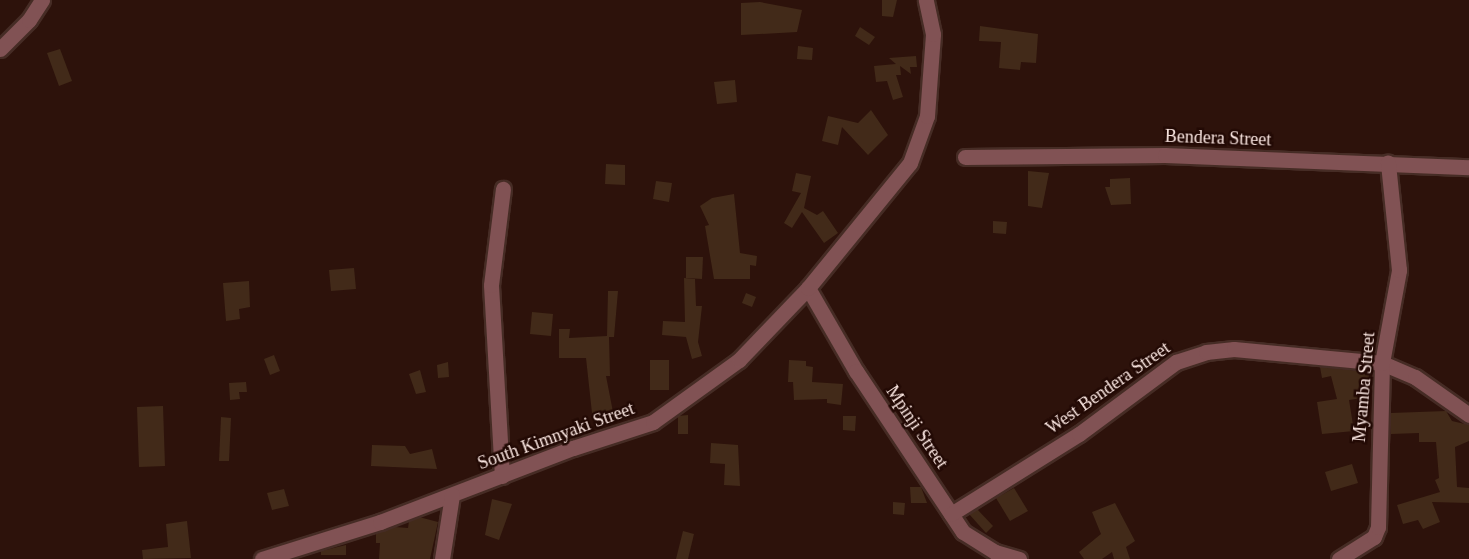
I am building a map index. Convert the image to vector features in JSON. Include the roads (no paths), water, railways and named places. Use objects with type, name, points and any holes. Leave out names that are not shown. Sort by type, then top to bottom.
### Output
[{"type":"street","points":[[0,49],[28,21],[42,0]]},
{"type":"street","name":"South Kimnyaki Street","points":[[262,559],[452,495],[667,415],[739,360],[808,288],[894,187],[918,143],[927,116],[933,34],[926,0]]},
{"type":"street","name":"Bendera Street","points":[[965,157],[1165,155],[1469,167]]},
{"type":"street","name":"Myamba Street","points":[[1339,559],[1377,533],[1382,363],[1399,270],[1388,163]]},
{"type":"street","points":[[502,476],[491,285],[503,189]]},
{"type":"street","name":"Mpinji Street","points":[[808,288],[856,371],[963,532],[983,553],[1019,559]]},
{"type":"street","name":"West Bendera Street","points":[[951,514],[1079,434],[1191,355],[1234,349],[1382,363],[1415,376],[1469,416]]},
{"type":"street","points":[[442,559],[452,495]]}]
